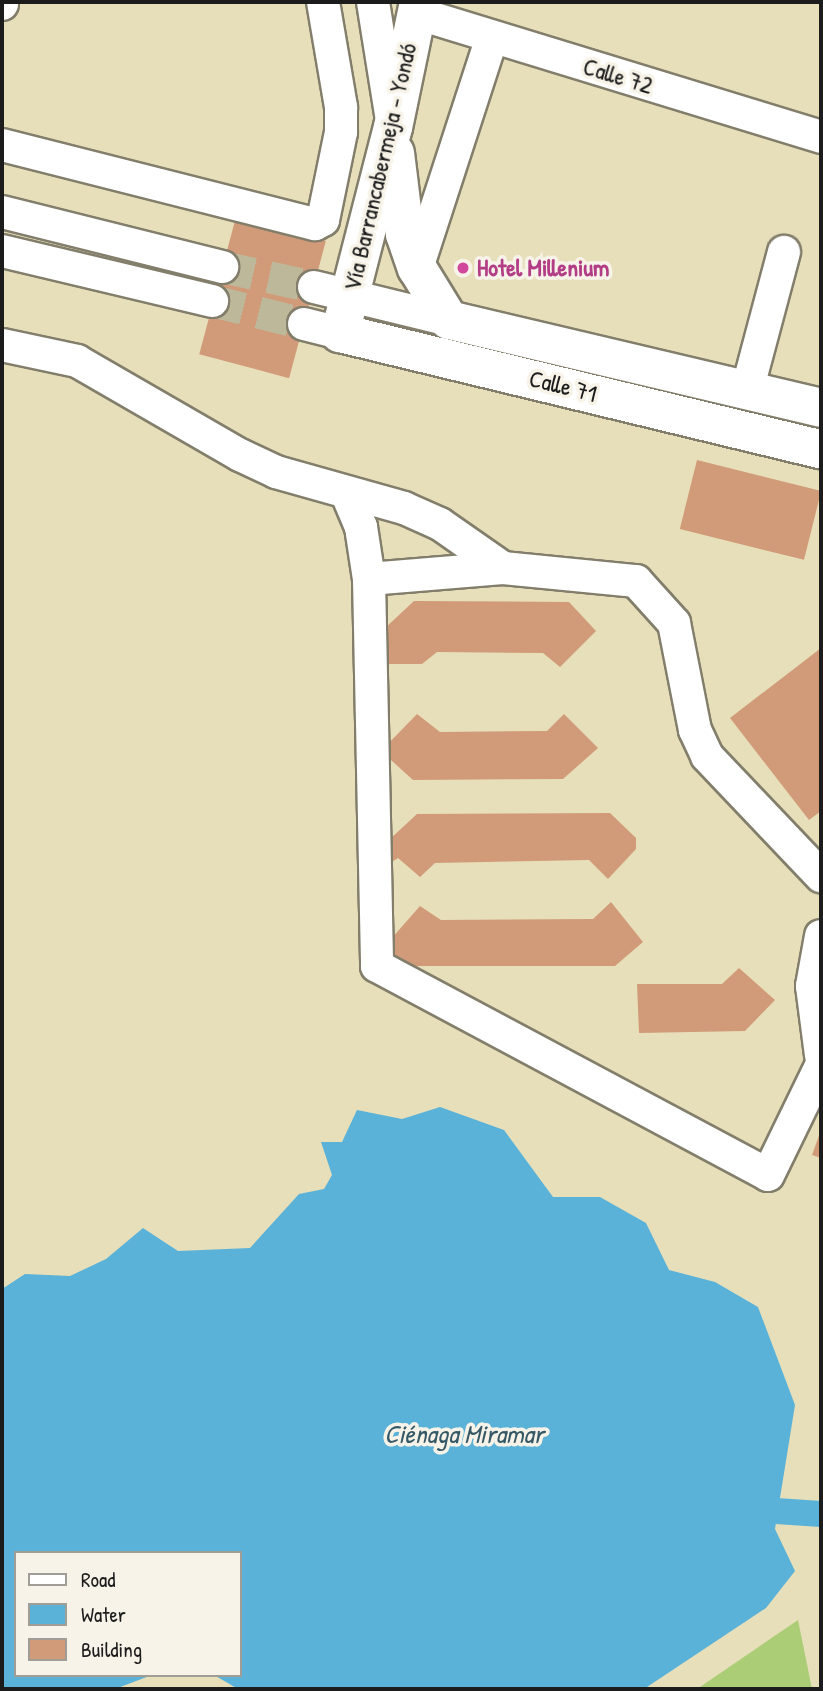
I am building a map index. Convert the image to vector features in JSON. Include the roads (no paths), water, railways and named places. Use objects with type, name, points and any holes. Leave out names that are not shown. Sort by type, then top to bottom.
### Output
[{"type":"main road","name":"Vía Barrancabermeja - Yondó","points":[[322,328],[331,292],[393,127],[417,8]]},
{"type":"main road","points":[[393,127],[405,234],[417,268],[449,320]]},
{"type":"main road","name":"Calle 71","points":[[449,320],[821,408]]},
{"type":"main road","name":"Calle 71","points":[[322,328],[821,449]]},
{"type":"street","points":[[2,145],[309,225],[323,220],[341,132],[341,107],[323,2]]},
{"type":"street","points":[[373,2],[393,127]]},
{"type":"street","name":"Calle 72","points":[[417,8],[492,37],[821,137]]},
{"type":"street","points":[[417,268],[492,37]]},
{"type":"street","points":[[2,212],[222,267]]},
{"type":"street","points":[[2,251],[212,302]]},
{"type":"street","points":[[747,391],[784,252]]},
{"type":"street","name":"Calle 71","points":[[331,292],[449,320]]},
{"type":"street","points":[[2,345],[77,361],[240,455],[276,472],[404,508],[440,524],[503,568]]},
{"type":"street","points":[[347,494],[361,527],[369,579],[377,966],[768,1175],[821,1066]]},
{"type":"street","points":[[369,579],[503,568],[636,581],[655,598],[674,623],[695,730],[707,756],[821,876]]},
{"type":"street","points":[[821,936],[812,986],[821,1055]]},
{"type":"water","name":"Ciénaga Miramar","points":[[440,1107],[504,1130],[553,1197],[600,1197],[646,1223],[669,1270],[715,1282],[758,1307],[795,1405],[775,1529],[795,1571],[766,1608],[644,1689],[238,1689],[217,1677],[242,1677],[242,1551],[14,1551],[14,1677],[147,1677],[115,1689],[2,1689],[2,1289],[25,1274],[70,1276],[106,1259],[143,1228],[178,1251],[250,1248],[299,1194],[324,1189],[332,1175],[321,1142],[342,1142],[357,1110],[402,1119]]},
{"type":"waterway","points":[[776,1511],[821,1514]]},
{"type":"tunnel","points":[[222,267],[314,287]]},
{"type":"tunnel","points":[[212,301],[304,324]]},
{"type":"place","name":"Hotel Millenium","points":[[463,268]]}]
